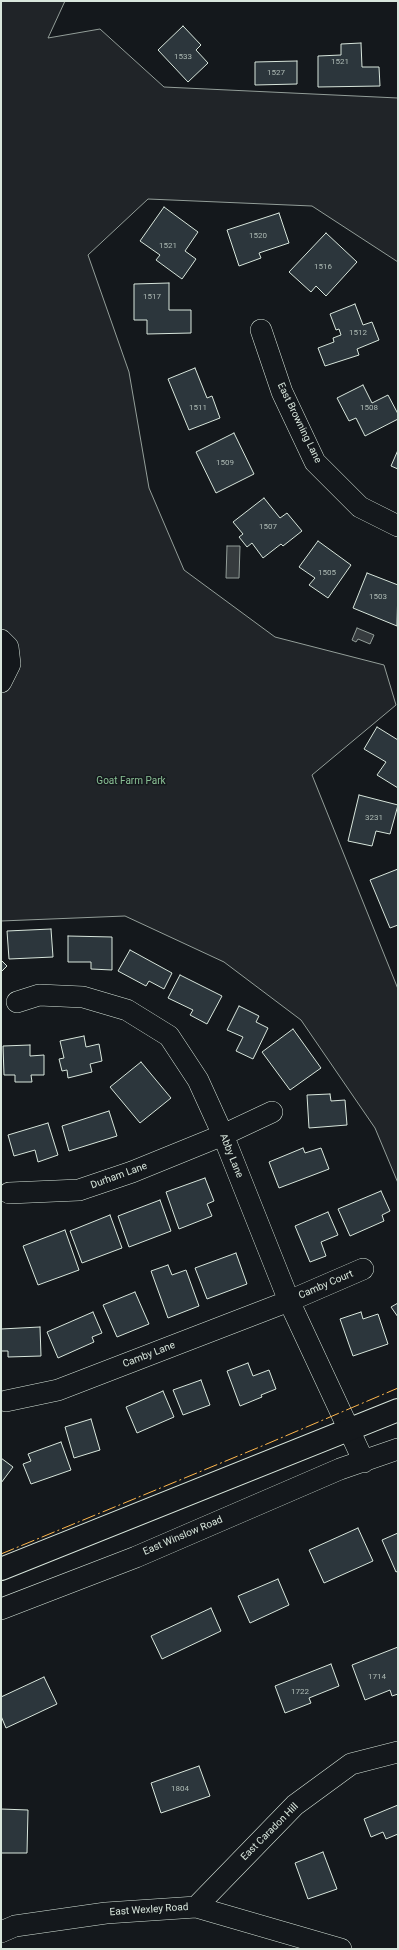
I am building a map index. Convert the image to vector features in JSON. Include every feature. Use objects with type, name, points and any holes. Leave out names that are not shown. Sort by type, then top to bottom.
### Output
[{"type":"main road","points":[[1,1569],[398,1410]]},
{"type":"street","name":"East Browning Lane","points":[[261,330],[282,392],[315,462],[360,507],[398,526]]},
{"type":"street","points":[[1,640],[8,647],[10,664],[1,682]]},
{"type":"street","name":"Abby Lane","points":[[17,1002],[39,995],[82,997],[128,1010],[169,1036],[198,1080],[223,1135],[289,1301],[348,1430]]},
{"type":"street","name":"Durham Lane","points":[[9,1194],[79,1190],[132,1172],[223,1135],[272,1112]]},
{"type":"street","name":"Camby Court","points":[[289,1301],[363,1269]]},
{"type":"street","name":"Camby Lane","points":[[6,1401],[58,1390],[289,1301]]},
{"type":"street","points":[[348,1430],[364,1462]]},
{"type":"street","name":"East Winslow Road","points":[[1,1609],[136,1557],[340,1469],[398,1450]]},
{"type":"street","name":"East Caradon Hill","points":[[196,1907],[295,1805],[351,1764],[398,1752]]},
{"type":"street","name":"East Wexley Road","points":[[1,1932],[15,1926],[106,1913],[196,1907],[341,1949]]},
{"type":"green space","name":"Goat Farm Park","points":[[1,1],[65,1],[48,38],[100,29],[164,87],[398,98],[398,262],[312,206],[148,199],[88,255],[129,372],[149,488],[184,570],[275,637],[384,665],[396,705],[312,775],[398,989],[398,1183],[375,1128],[301,1020],[224,962],[125,916],[1,921]]},
{"type":"shaded area","points":[[227,546],[240,546],[239,578],[226,578]]},
{"type":"shaded area","points":[[357,628],[374,635],[370,644],[358,639],[356,642],[352,640]]},
{"type":"building","points":[[183,26],[201,45],[196,50],[208,63],[188,82],[158,50]]},
{"type":"building","points":[[361,43],[362,67],[379,67],[380,86],[318,87],[318,56],[341,55],[341,44]]},
{"type":"building","points":[[297,61],[297,84],[255,85],[255,62]]},
{"type":"building","points":[[164,207],[198,232],[185,251],[196,259],[182,279],[156,260],[160,255],[140,241]]},
{"type":"building","points":[[279,213],[289,243],[259,253],[261,258],[239,266],[227,230]]},
{"type":"building","points":[[326,233],[357,262],[326,296],[316,286],[311,292],[289,272]]},
{"type":"building","points":[[169,283],[169,310],[191,310],[191,333],[147,334],[147,320],[134,320],[134,284]]},
{"type":"building","points":[[355,304],[363,325],[372,322],[379,340],[357,349],[359,355],[325,366],[318,348],[334,342],[333,338],[341,335],[339,329],[336,330],[330,314]]},
{"type":"building","points":[[195,368],[207,398],[212,396],[220,418],[189,430],[168,379]]},
{"type":"building","points":[[363,385],[372,403],[388,395],[398,414],[398,419],[365,436],[356,418],[349,421],[337,398]]},
{"type":"building","points":[[234,433],[254,474],[216,493],[196,452]]},
{"type":"building","points":[[398,450],[398,469],[391,466]]},
{"type":"building","points":[[264,498],[280,518],[287,513],[302,531],[283,546],[281,544],[263,558],[252,543],[247,547],[239,537],[243,534],[233,522]]},
{"type":"building","points":[[318,541],[351,565],[328,598],[309,585],[315,578],[299,567]]},
{"type":"building","points":[[367,573],[398,585],[397,626],[353,608]]},
{"type":"building","points":[[377,727],[398,740],[398,788],[377,775],[386,762],[364,749]]},
{"type":"building","points":[[359,795],[398,805],[390,834],[376,831],[372,846],[348,841]]},
{"type":"building","points":[[398,869],[398,925],[390,928],[370,880]]},
{"type":"building","points":[[51,929],[53,957],[9,959],[7,931]]},
{"type":"building","points":[[68,936],[112,937],[112,970],[91,969],[91,962],[68,962]]},
{"type":"building","points":[[130,950],[172,973],[164,989],[149,981],[146,986],[118,971]]},
{"type":"building","points":[[1,960],[7,966],[1,972]]},
{"type":"building","points":[[180,975],[222,996],[207,1024],[190,1015],[193,1010],[168,998]]},
{"type":"building","points":[[239,1006],[259,1016],[256,1022],[268,1028],[253,1059],[236,1051],[243,1037],[227,1030]]},
{"type":"building","points":[[293,1029],[321,1068],[290,1090],[262,1052]]},
{"type":"building","points":[[84,1036],[86,1047],[99,1044],[102,1061],[90,1064],[92,1072],[68,1078],[67,1070],[62,1071],[59,1059],[64,1058],[60,1041]]},
{"type":"building","points":[[30,1045],[30,1056],[44,1055],[44,1075],[31,1075],[32,1082],[15,1082],[15,1075],[4,1075],[3,1046]]},
{"type":"building","points":[[141,1062],[171,1098],[140,1123],[110,1087]]},
{"type":"building","points":[[330,1094],[331,1101],[345,1100],[347,1125],[309,1128],[307,1095]]},
{"type":"building","points":[[109,1111],[117,1136],[69,1151],[62,1126]]},
{"type":"building","points":[[48,1123],[58,1155],[38,1162],[35,1150],[14,1156],[8,1135]]},
{"type":"building","points":[[303,1148],[305,1153],[321,1148],[329,1169],[279,1188],[269,1162]]},
{"type":"building","points":[[205,1178],[214,1201],[207,1204],[212,1216],[179,1229],[166,1192]]},
{"type":"building","points":[[381,1191],[390,1211],[382,1215],[384,1221],[350,1236],[338,1209]]},
{"type":"building","points":[[160,1200],[171,1231],[129,1247],[118,1216]]},
{"type":"building","points":[[328,1212],[338,1235],[321,1242],[326,1256],[310,1262],[295,1226]]},
{"type":"building","points":[[110,1215],[122,1248],[82,1263],[70,1231]]},
{"type":"building","points":[[65,1230],[79,1270],[38,1285],[23,1246]]},
{"type":"building","points":[[236,1253],[247,1284],[207,1299],[195,1268]]},
{"type":"building","points":[[168,1265],[172,1275],[186,1270],[199,1306],[168,1318],[151,1271]]},
{"type":"building","points":[[135,1292],[149,1324],[117,1337],[103,1305]]},
{"type":"building","points":[[398,1303],[398,1317],[391,1307]]},
{"type":"building","points":[[93,1312],[102,1333],[92,1337],[94,1342],[58,1358],[47,1332]]},
{"type":"building","points":[[361,1312],[363,1319],[378,1314],[388,1344],[353,1356],[340,1319]]},
{"type":"building","points":[[40,1327],[41,1356],[8,1357],[8,1351],[1,1351],[1,1329]]},
{"type":"building","points":[[248,1363],[253,1376],[269,1370],[276,1389],[261,1395],[262,1397],[240,1406],[227,1371]]},
{"type":"building","points":[[201,1380],[210,1405],[183,1415],[173,1390]]},
{"type":"building","points":[[163,1391],[174,1417],[137,1433],[126,1407]]},
{"type":"building","points":[[91,1419],[100,1450],[74,1458],[65,1427]]},
{"type":"building","points":[[61,1442],[71,1470],[31,1484],[23,1464],[31,1461],[28,1454]]},
{"type":"building","points":[[1,1458],[13,1467],[1,1483]]},
{"type":"building","points":[[358,1528],[373,1561],[324,1583],[309,1550]]},
{"type":"building","points":[[398,1533],[398,1571],[396,1572],[382,1540]]},
{"type":"building","points":[[278,1579],[289,1605],[250,1623],[238,1596]]},
{"type":"building","points":[[211,1608],[221,1631],[162,1659],[151,1636]]},
{"type":"building","points":[[398,1647],[398,1694],[392,1696],[390,1690],[365,1700],[352,1665]]},
{"type":"building","points":[[331,1664],[339,1686],[309,1698],[311,1703],[285,1713],[275,1686]]},
{"type":"building","points":[[44,1677],[57,1704],[6,1728],[1,1716],[1,1697]]},
{"type":"building","points":[[199,1766],[210,1796],[161,1813],[151,1783]]},
{"type":"building","points":[[398,1805],[398,1834],[386,1839],[383,1832],[371,1837],[364,1819]]},
{"type":"building","points":[[1,1809],[28,1810],[27,1853],[1,1853]]},
{"type":"building","points":[[323,1852],[337,1889],[308,1899],[295,1863]]},
{"type":"power","points":[[1,1554],[398,1388]]}]
